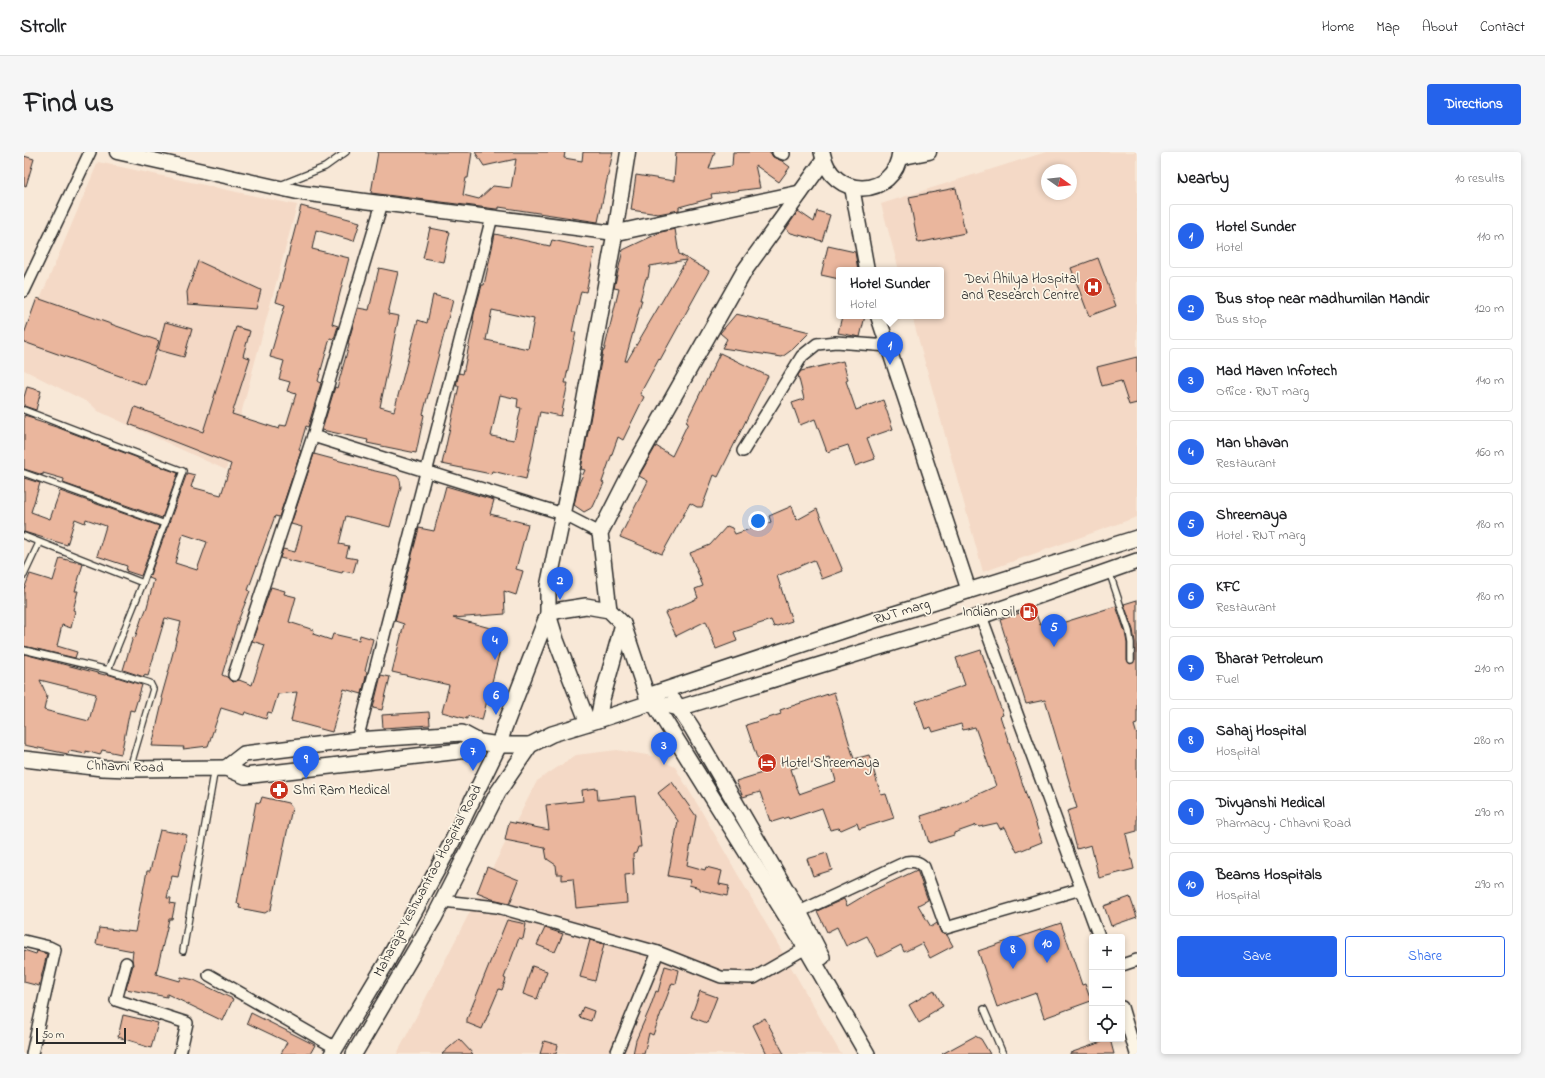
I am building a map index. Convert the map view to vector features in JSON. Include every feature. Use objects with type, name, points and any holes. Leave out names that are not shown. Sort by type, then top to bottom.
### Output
[{"type":"main road","points":[[823,156],[834,178],[852,187],[864,188],[876,185],[887,179],[895,169],[900,155]]},
{"type":"main road","points":[[609,610],[600,533],[632,472],[745,270],[800,194],[823,156]]},
{"type":"main road","points":[[593,722],[556,640],[548,614],[548,587],[615,233],[800,194]]},
{"type":"main road","name":"RNT marg","points":[[593,722],[650,699],[667,689],[874,620],[969,592],[1137,538]]},
{"type":"main road","name":"RNT marg","points":[[679,708],[981,616],[1137,561]]},
{"type":"main road","points":[[548,614],[560,610],[586,606],[609,610],[623,624],[650,699],[806,948],[867,1054]]},
{"type":"main road","name":"Maharaja Yeshwantrao Hospital Road","points":[[334,1051],[388,960],[449,848],[499,746],[504,728],[548,614]]},
{"type":"main road","points":[[593,722],[602,699],[623,624]]},
{"type":"main road","points":[[667,689],[692,728],[799,912],[838,988],[876,1054]]},
{"type":"main road","points":[[650,699],[679,708]]},
{"type":"main road","name":"Maharaja Yeshwantrao Hospital Road","points":[[354,1054],[423,937],[498,792],[530,745],[552,734],[593,722]]},
{"type":"main road","points":[[221,768],[244,754],[357,740],[462,733],[479,742],[499,746],[530,745]]},
{"type":"main road","points":[[221,768],[244,776],[460,751],[479,742]]},
{"type":"main road","name":"Chhavni Road","points":[[24,759],[102,768],[221,768]]},
{"type":"street","points":[[24,291],[90,152]]},
{"type":"street","points":[[117,152],[302,193],[615,233],[628,152]]},
{"type":"street","points":[[900,155],[929,152]]},
{"type":"street","points":[[852,187],[866,267]]},
{"type":"street","points":[[234,675],[313,436],[382,203]]},
{"type":"street","points":[[357,740],[492,217]]},
{"type":"street","points":[[879,319],[969,592]]},
{"type":"street","points":[[744,451],[802,356],[817,344],[836,342],[888,346]]},
{"type":"street","points":[[313,436],[562,514],[600,533]]},
{"type":"street","points":[[981,616],[1098,934]]},
{"type":"street","points":[[799,912],[906,862],[913,861],[920,863],[924,867],[946,928],[1082,889]]},
{"type":"street","points":[[443,900],[497,908],[658,952],[721,977],[754,978],[806,948]]},
{"type":"street","points":[[24,941],[50,947],[55,950],[32,1054]]},
{"type":"street","points":[[616,1054],[658,952]]},
{"type":"street","points":[[1125,964],[1137,960]]},
{"type":"street","points":[[126,963],[116,1000],[187,1023],[180,1054]]},
{"type":"street","points":[[209,975],[334,1051]]},
{"type":"street","points":[[1125,1016],[1136,1054]]},
{"type":"lane","points":[[274,187],[325,167],[346,152]]},
{"type":"lane","points":[[24,410],[183,471],[143,583],[108,670]]},
{"type":"lane","points":[[24,473],[165,524]]},
{"type":"lane","points":[[24,536],[143,583]]},
{"type":"lane","points":[[24,575],[40,543]]},
{"type":"lane","points":[[1109,571],[1129,631],[1131,644],[1130,660]]},
{"type":"lane","points":[[24,650],[108,670],[150,683],[153,689],[129,769]]},
{"type":"lane","points":[[183,951],[221,768]]},
{"type":"lane","points":[[984,1009],[1002,1054]]},
{"type":"shaded area","points":[[1046,152],[1137,152],[1137,517],[983,572],[913,319],[944,319],[944,267],[898,267],[881,204]]},
{"type":"shaded area","points":[[98,162],[297,205],[226,470],[98,411],[91,404],[24,370],[24,337]]},
{"type":"shaded area","points":[[617,750],[653,756],[675,767],[841,1054],[397,1054],[537,781],[576,755]]},
{"type":"building","points":[[378,152],[472,152],[468,178],[466,178],[463,195],[479,199],[493,186],[511,188],[516,159],[484,166],[475,152],[565,152],[564,158],[582,161],[583,152],[613,152],[598,222],[499,207],[499,209],[496,209],[371,193]]},
{"type":"building","points":[[676,152],[715,152],[709,169],[732,166],[733,152],[770,152],[773,157],[790,167],[779,182],[755,165],[760,188],[711,194],[712,198],[679,207],[679,210],[658,214],[631,210],[636,175],[674,181]]},
{"type":"building","points":[[24,156],[34,159],[26,186],[24,185]]},
{"type":"building","points":[[956,188],[965,233],[918,243],[909,197]]},
{"type":"building","points":[[301,206],[360,222],[354,241],[316,230],[312,249],[349,258],[332,324],[338,326],[334,339],[330,338],[318,381],[321,383],[308,427],[306,426],[299,450],[301,451],[279,517],[275,516],[248,590],[250,591],[238,621],[222,675],[227,677],[232,682],[239,680],[252,685],[265,645],[252,641],[271,587],[285,591],[284,594],[296,597],[289,622],[314,630],[313,634],[331,640],[333,634],[359,640],[360,635],[373,639],[365,671],[367,672],[362,694],[344,689],[332,732],[291,721],[297,692],[278,694],[272,713],[268,712],[266,719],[245,712],[244,715],[221,708],[208,746],[183,749],[184,747],[152,746],[163,699],[161,698],[181,622],[165,618],[148,676],[144,675],[144,677],[123,670],[133,637],[135,638],[147,607],[154,580],[149,578],[187,473],[195,475],[191,487],[221,495],[231,464],[129,424],[135,407],[203,432],[236,327],[250,331],[243,356],[250,358],[232,414],[279,429],[280,425],[286,426],[296,394],[287,391],[290,382],[279,379],[284,361],[270,357],[285,305],[276,302]],"holes":[[[183,534],[207,542],[197,570],[175,563]]]},
{"type":"building","points":[[798,211],[814,222],[817,211],[830,215],[822,241],[791,233],[786,229]]},
{"type":"building","points":[[430,228],[450,232],[443,262],[423,258]]},
{"type":"building","points":[[675,229],[679,254],[709,271],[640,394],[644,397],[623,440],[618,437],[602,482],[604,483],[593,507],[584,512],[574,505],[579,483],[585,470],[581,469],[603,351],[619,289],[614,288],[623,250],[661,232]],"holes":[[[686,260],[627,361],[625,361],[650,266]]]},
{"type":"building","points":[[495,234],[550,246],[552,240],[595,249],[586,292],[581,291],[572,332],[576,332],[565,383],[568,383],[561,416],[540,412],[526,479],[492,471],[491,474],[442,464],[459,386],[456,386],[459,373],[463,374],[474,321],[474,314],[482,285],[484,285]],"holes":[[[492,310],[534,319],[528,349],[486,340]],[[500,395],[518,399],[517,407],[521,408],[514,440],[491,436]]]},
{"type":"building","points":[[828,246],[855,252],[858,267],[836,267],[836,278],[821,275]]},
{"type":"building","points":[[1098,258],[1116,306],[1089,316],[1071,268]]},
{"type":"building","points":[[198,261],[261,290],[256,309],[188,304],[187,292]]},
{"type":"building","points":[[379,268],[398,272],[388,314],[399,316],[380,407],[394,411],[418,320],[427,323],[433,295],[453,300],[423,414],[416,453],[367,443],[368,440],[322,430],[335,387],[337,388],[358,308],[369,310]]},
{"type":"building","points":[[37,298],[159,341],[145,385],[24,342],[24,334]]},
{"type":"building","points":[[736,314],[810,332],[793,349],[782,357],[722,348],[727,339],[720,333]]},
{"type":"building","points":[[841,319],[864,319],[860,337],[838,333]]},
{"type":"building","points":[[165,322],[192,329],[184,357],[158,350]]},
{"type":"building","points":[[720,353],[768,376],[718,477],[714,475],[702,507],[697,507],[690,503],[662,554],[620,537],[648,481],[639,476],[656,446],[672,456],[688,423],[686,422]]},
{"type":"building","points":[[1137,357],[1137,403],[1129,405],[1121,381],[1102,386],[1097,367]]},
{"type":"building","points":[[843,361],[848,380],[846,381],[856,410],[883,400],[893,429],[867,438],[875,459],[855,466],[848,445],[827,452],[815,419],[800,425],[792,403],[804,399],[798,375],[801,371]]},
{"type":"building","points":[[27,387],[41,391],[36,410],[24,406],[24,397]]},
{"type":"building","points":[[24,415],[178,473],[162,518],[63,483],[64,479],[43,473],[43,475],[24,469]]},
{"type":"building","points":[[314,454],[359,466],[358,467],[397,476],[400,480],[401,487],[390,527],[346,516],[339,544],[349,546],[346,557],[357,559],[353,573],[343,571],[342,573],[280,558],[283,549],[295,552],[302,527],[291,524]]},
{"type":"building","points":[[24,478],[40,483],[31,512],[50,519],[60,491],[159,526],[141,576],[126,571],[127,566],[97,556],[106,526],[86,519],[85,523],[75,519],[67,545],[24,532]]},
{"type":"building","points":[[446,486],[494,500],[490,514],[528,524],[516,569],[523,571],[516,595],[504,591],[505,614],[453,618],[505,632],[482,720],[467,716],[467,719],[442,712],[449,685],[392,672],[404,624],[395,621],[419,528],[434,531]]},
{"type":"building","points":[[792,506],[797,520],[817,509],[843,571],[822,579],[814,560],[777,576],[792,621],[774,627],[771,620],[734,632],[737,641],[716,649],[706,621],[676,636],[665,613],[698,598],[695,589],[703,586],[690,553],[710,545],[727,526],[732,528],[735,534],[771,522],[769,516]]},
{"type":"building","points":[[60,558],[83,564],[75,591],[78,591],[73,610],[75,611],[71,628],[62,625],[57,646],[77,652],[75,658],[24,646],[24,589],[30,574],[53,581]]},
{"type":"building","points":[[1137,600],[1137,724],[1134,725],[1137,735],[1137,831],[1126,834],[1134,869],[1099,878],[1091,845],[1077,849],[1067,811],[1077,808],[1045,700],[1026,704],[1000,620],[1034,608],[1040,625],[1045,624],[1046,628],[1116,606],[1125,632],[1127,643],[1127,660],[1131,664],[1135,660],[1135,642],[1133,630],[1124,604]]},
{"type":"building","points":[[981,650],[1003,715],[1000,716],[1042,842],[1017,852],[1005,827],[1000,829],[997,823],[979,827],[977,825],[954,833],[954,835],[929,843],[921,816],[946,809],[996,786],[975,727],[963,730],[961,724],[933,732],[931,727],[925,729],[916,702],[965,685],[956,658]]},
{"type":"building","points":[[24,654],[105,675],[107,674],[142,685],[134,711],[130,710],[121,754],[102,750],[100,755],[86,751],[86,754],[69,751],[68,754],[24,745]],"holes":[[[40,680],[96,694],[89,721],[44,710],[47,696]]]},
{"type":"building","points":[[381,675],[390,677],[382,710],[373,708]]},
{"type":"building","points":[[834,692],[854,759],[869,755],[881,795],[886,794],[894,818],[859,829],[857,823],[841,830],[839,828],[830,830],[822,808],[789,819],[788,817],[772,822],[771,820],[770,821],[760,792],[743,797],[736,781],[762,773],[746,725],[781,714],[780,710]],"holes":[[[829,757],[836,781],[799,794],[791,769]]]},
{"type":"building","points":[[429,712],[430,725],[383,728],[382,715]]},
{"type":"building","points":[[672,782],[696,816],[687,865],[705,870],[706,867],[722,871],[719,884],[729,886],[727,896],[700,890],[700,888],[689,885],[691,880],[668,876],[678,821],[658,793]]},
{"type":"building","points":[[597,788],[598,800],[635,796],[641,847],[638,847],[636,853],[633,854],[634,874],[625,875],[627,903],[576,908],[573,879],[562,880],[562,874],[557,874],[556,865],[547,859],[545,848],[505,840],[509,822],[549,830],[546,805],[583,801],[582,790]]},
{"type":"building","points":[[262,797],[288,803],[292,808],[271,909],[265,913],[239,908],[240,904],[237,903],[256,802],[260,803]]},
{"type":"building","points":[[160,830],[187,835],[178,877],[172,876],[167,898],[171,898],[170,903],[175,904],[172,919],[169,919],[156,974],[180,981],[181,977],[194,980],[233,999],[223,1021],[167,994],[167,997],[126,989],[133,965],[133,951],[96,944],[99,928],[135,932],[147,871],[150,871]]},
{"type":"building","points":[[827,853],[832,870],[813,876],[807,859]]},
{"type":"building","points":[[487,867],[519,880],[510,903],[492,899],[477,893]]},
{"type":"building","points":[[917,870],[928,900],[918,905],[931,927],[937,923],[941,933],[947,935],[953,946],[930,958],[922,943],[904,952],[901,945],[878,957],[867,936],[846,946],[837,927],[827,932],[817,911],[844,899],[847,906],[872,891]]},
{"type":"building","points":[[1130,897],[1137,917],[1111,926],[1104,906]]},
{"type":"building","points":[[507,920],[526,924],[523,939],[519,938],[504,978],[506,979],[502,990],[499,989],[482,1029],[467,1023],[467,1019]]},
{"type":"building","points":[[1061,923],[1082,985],[1085,984],[1089,995],[1089,1002],[1044,1018],[1036,993],[997,1007],[978,951]]},
{"type":"building","points":[[545,928],[563,934],[555,952],[537,945]]},
{"type":"building","points":[[590,940],[604,944],[595,981],[580,977]]},
{"type":"building","points":[[24,950],[36,954],[37,951],[47,954],[39,986],[24,982]]},
{"type":"building","points":[[532,966],[547,971],[537,999],[523,994]]},
{"type":"building","points":[[665,966],[679,970],[676,984],[672,983],[653,1035],[649,1033],[644,1054],[633,1054],[636,1040],[656,991],[658,992]]},
{"type":"building","points":[[934,990],[943,1006],[928,1015],[929,1017],[919,1023],[909,1005]]},
{"type":"building","points":[[700,991],[717,997],[707,1023],[691,1017]]},
{"type":"building","points":[[583,1007],[594,1011],[591,1021],[579,1017]]},
{"type":"building","points":[[251,1013],[315,1045],[310,1054],[281,1054],[287,1042],[247,1023]]},
{"type":"building","points":[[123,1015],[158,1023],[151,1048],[118,1037]]},
{"type":"building","points":[[765,1018],[784,1054],[767,1054],[753,1025]]},
{"type":"building","points":[[975,1036],[981,1039],[990,1054],[942,1054]]},
{"type":"building","points":[[459,1039],[473,1054],[442,1054]]},
{"type":"building","points":[[544,1041],[558,1045],[556,1054],[540,1054]]},
{"type":"building","points":[[1101,1042],[1111,1042],[1114,1054],[1070,1054]]},
{"type":"place","name":"Devi Ahilya Hospital and Research Centre","points":[[1093,287]]},
{"type":"place","name":"Hotel Sunder","points":[[890,365]]},
{"type":"place","name":"Bus stop near madhumilan Mandir","points":[[560,600]]},
{"type":"place","name":"Indian Oil","points":[[1029,612]]},
{"type":"place","name":"Shreemaya","points":[[1054,647]]},
{"type":"place","name":"Man bhavan","points":[[495,660]]},
{"type":"place","name":"KFC","points":[[496,715]]},
{"type":"place","name":"Hotel Shreemaya","points":[[767,763]]},
{"type":"place","name":"Mad Maven Infotech","points":[[664,765]]},
{"type":"place","name":"Bharat Petroleum","points":[[473,771]]},
{"type":"place","name":"Divyanshi Medical","points":[[306,779]]},
{"type":"place","name":"Shri Ram Medical","points":[[279,790]]},
{"type":"place","name":"Beams Hospitals","points":[[1047,963]]},
{"type":"place","name":"Sahaj Hospital","points":[[1013,969]]}]
